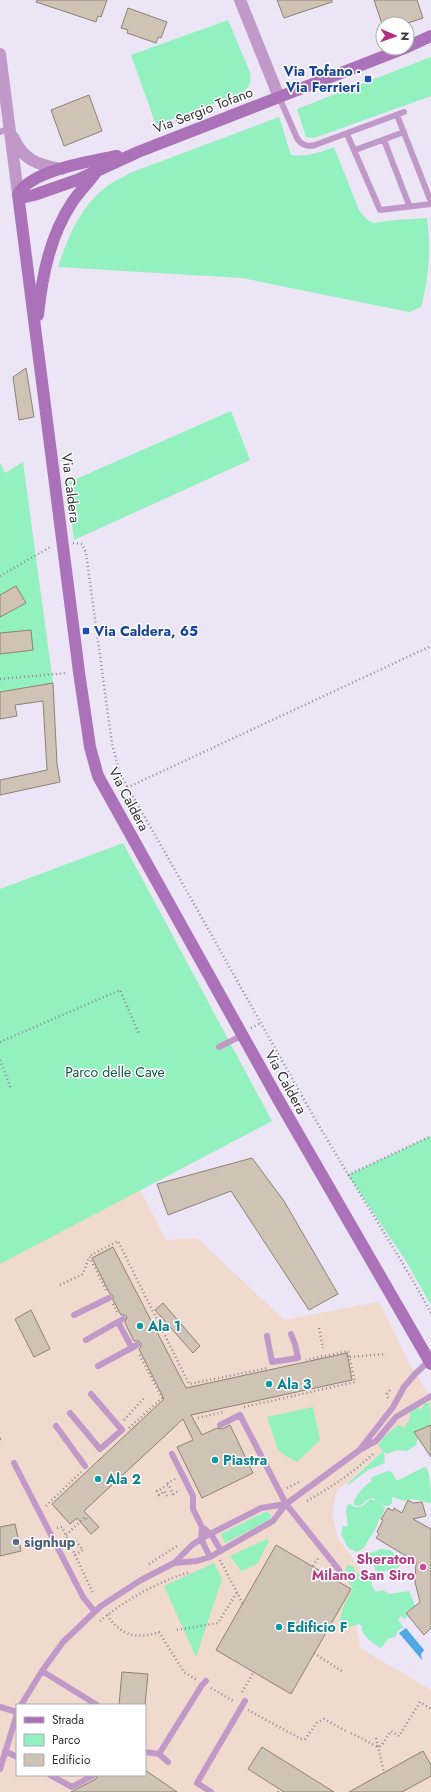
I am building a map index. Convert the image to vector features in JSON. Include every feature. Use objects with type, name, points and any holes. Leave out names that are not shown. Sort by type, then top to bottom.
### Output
[{"type":"street","points":[[240,0],[279,97]]},
{"type":"street","name":"Via Sergio Tofano","points":[[415,43],[431,36]]},
{"type":"street","name":"Via Caldera","points":[[0,54],[5,130],[18,194],[79,672],[90,747],[98,776],[246,1032],[430,1362]]},
{"type":"street","name":"Via Sergio Tofano","points":[[138,152],[61,169],[24,185],[18,194],[25,197],[36,195],[138,152],[383,56]]},
{"type":"street","name":"Via Sergio Tofano","points":[[5,130],[25,156],[46,166],[61,169]]},
{"type":"street","name":"Via Sergio Tofano","points":[[35,333],[41,287],[53,243],[73,201],[98,170]]},
{"type":"lane","points":[[279,97],[297,138],[301,143],[308,146],[347,134],[404,112]]},
{"type":"lane","points":[[347,134],[380,210],[431,203],[397,115]]},
{"type":"lane","points":[[355,150],[404,132]]},
{"type":"lane","points":[[384,140],[409,205]]},
{"type":"lane","points":[[219,1047],[246,1032]]},
{"type":"lane","points":[[74,1315],[110,1298]]},
{"type":"lane","points":[[86,1340],[121,1321],[135,1347],[98,1366]]},
{"type":"lane","points":[[267,1336],[272,1366],[298,1361],[295,1344],[290,1334]]},
{"type":"lane","points":[[360,1449],[393,1407],[404,1387],[415,1374],[430,1362]]},
{"type":"lane","points":[[91,1394],[122,1431],[100,1448]]},
{"type":"lane","points":[[174,1563],[197,1561],[210,1557],[273,1521],[286,1504],[360,1449],[376,1441],[396,1417],[431,1396]]},
{"type":"lane","points":[[70,1413],[100,1448],[104,1455]]},
{"type":"lane","points":[[220,1426],[240,1415],[286,1504],[339,1570]]},
{"type":"lane","points":[[56,1426],[86,1467]]},
{"type":"lane","points":[[172,1454],[193,1496],[193,1509],[202,1527],[211,1534],[221,1551]]},
{"type":"lane","points":[[14,1464],[83,1597],[94,1611]]},
{"type":"lane","points":[[22,1704],[42,1671],[63,1642],[94,1611],[141,1580],[174,1563],[192,1545],[201,1539],[261,1508],[286,1504]]},
{"type":"lane","points":[[202,1527],[201,1539],[210,1557]]},
{"type":"lane","points":[[42,1671],[95,1704]]},
{"type":"lane","points":[[159,1754],[204,1683]]},
{"type":"lane","points":[[212,1792],[197,1783],[242,1703]]},
{"type":"lane","points":[[0,1707],[16,1713]]},
{"type":"lane","points":[[0,1769],[16,1716]]},
{"type":"lane","points":[[5,1751],[16,1756]]},
{"type":"lane","points":[[146,1752],[159,1754],[168,1762]]},
{"type":"lane","points":[[52,1776],[72,1787],[92,1776]]},
{"type":"path","points":[[339,91],[354,86]]},
{"type":"path","points":[[165,126],[185,118]]},
{"type":"path","points":[[74,543],[82,544],[86,553],[112,744],[120,774],[348,1175],[410,1274],[431,1313]]},
{"type":"path","points":[[0,576],[55,545]]},
{"type":"path","points":[[118,792],[128,786],[431,646]]},
{"type":"path","points":[[0,679],[79,672]]},
{"type":"path","points":[[0,1042],[120,990],[139,1034]]},
{"type":"path","points":[[246,1032],[261,1023]]},
{"type":"path","points":[[0,1060],[12,1089]]},
{"type":"path","points":[[348,1175],[431,1136]]},
{"type":"path","points":[[60,1285],[83,1274],[89,1256],[118,1241],[189,1384],[272,1366]]},
{"type":"path","points":[[89,1256],[121,1321]]},
{"type":"path","points":[[319,1328],[323,1348]]},
{"type":"path","points":[[122,1431],[162,1398],[135,1347]]},
{"type":"path","points":[[243,1408],[355,1382],[348,1351],[298,1361]]},
{"type":"path","points":[[350,1357],[386,1354]]},
{"type":"path","points":[[388,1401],[387,1394],[390,1390]]},
{"type":"path","points":[[122,1431],[146,1397]]},
{"type":"path","points":[[198,1418],[228,1411]]},
{"type":"path","points":[[49,1511],[46,1505],[86,1467]]},
{"type":"path","points":[[283,1490],[303,1480]]},
{"type":"path","points":[[167,1496],[164,1491],[159,1495],[157,1491],[168,1485]]},
{"type":"path","points":[[66,1535],[85,1517],[88,1520]]},
{"type":"path","points":[[54,1523],[57,1529],[62,1527],[94,1596]]},
{"type":"path","points":[[75,1555],[83,1550],[76,1541]]},
{"type":"path","points":[[220,1560],[243,1604]]},
{"type":"path","points":[[177,1630],[218,1624],[237,1592]]},
{"type":"path","points":[[107,1615],[114,1626],[126,1633],[139,1636],[149,1636],[159,1632],[184,1672],[242,1703]]},
{"type":"path","points":[[314,1653],[342,1672]]},
{"type":"path","points":[[241,1694],[254,1672]]},
{"type":"path","points":[[378,1747],[381,1746],[391,1731],[400,1736],[420,1702],[431,1709]]},
{"type":"path","points":[[246,1709],[301,1739],[305,1739],[320,1720],[324,1719],[346,1731]]},
{"type":"path","points":[[351,1733],[378,1747]]},
{"type":"path","points":[[376,1738],[384,1773]]},
{"type":"shaded area","points":[[140,1190],[166,1240],[197,1238],[284,1320],[378,1302],[390,1323],[407,1360],[431,1398],[431,1422],[395,1439],[348,1482],[337,1490],[332,1514],[338,1538],[363,1572],[365,1582],[355,1619],[360,1648],[431,1690],[431,1792],[0,1792],[0,1264]]},
{"type":"green space","points":[[228,20],[250,72],[251,79],[246,90],[240,94],[156,125],[131,55]]},
{"type":"green space","points":[[431,57],[431,96],[314,138],[306,137],[297,109]]},
{"type":"green space","points":[[279,117],[291,155],[313,154],[334,147],[359,210],[366,219],[373,223],[427,218],[429,240],[428,263],[426,285],[421,307],[409,312],[242,278],[58,267],[66,245],[82,213],[97,195],[109,185],[130,173]]},
{"type":"green space","points":[[231,411],[250,460],[74,540],[67,483]]},
{"type":"green space","points":[[0,462],[5,473],[23,462],[53,683],[0,692]]},
{"type":"green space","name":"Parco delle Cave","points":[[123,843],[272,1121],[0,1264],[0,889]]},
{"type":"green space","points":[[431,1136],[431,1305],[406,1261],[348,1175]]},
{"type":"green space","points":[[430,1402],[431,1430],[426,1426],[420,1430],[416,1445],[407,1451],[397,1450],[387,1454],[384,1452],[385,1463],[368,1470],[348,1485],[347,1484],[383,1451],[378,1445],[384,1437],[398,1425],[402,1426],[404,1429],[410,1418],[410,1412],[415,1408],[422,1409],[424,1404]]},
{"type":"green space","points":[[313,1407],[320,1440],[297,1462],[278,1450],[267,1417]]},
{"type":"green space","points":[[426,1467],[430,1480],[431,1503],[414,1499],[405,1501],[392,1497],[392,1503],[389,1506],[384,1506],[376,1502],[374,1498],[368,1499],[360,1506],[354,1505],[355,1498],[366,1485],[372,1481],[372,1477],[388,1471],[392,1472],[396,1480],[399,1480]]},
{"type":"green space","points":[[371,1499],[381,1504],[385,1508],[375,1530],[362,1549],[357,1552],[348,1548],[341,1534],[343,1526],[348,1526],[346,1511],[348,1504],[354,1507],[361,1507]]},
{"type":"green space","points":[[265,1512],[269,1513],[271,1516],[270,1520],[225,1543],[221,1534]]},
{"type":"green space","points":[[267,1539],[269,1541],[257,1564],[241,1571],[230,1556]]},
{"type":"green space","points":[[380,1549],[390,1550],[405,1562],[396,1569],[377,1572],[367,1554],[369,1551],[371,1553]]},
{"type":"green space","points":[[214,1563],[222,1579],[196,1657],[164,1586]]},
{"type":"green space","points":[[347,1565],[353,1566],[356,1573],[361,1575],[361,1579],[365,1578],[367,1573],[371,1576],[372,1586],[376,1592],[383,1590],[389,1594],[409,1591],[415,1606],[405,1612],[408,1616],[404,1619],[402,1616],[398,1619],[403,1627],[397,1632],[396,1636],[388,1639],[381,1648],[365,1636],[362,1626],[359,1624],[345,1628],[338,1626],[344,1605],[353,1589],[349,1583],[348,1575],[345,1571]]},
{"type":"water","points":[[406,1628],[424,1650],[421,1654],[422,1660],[399,1633]]},
{"type":"building","points":[[37,0],[107,0],[101,17],[98,16],[96,22],[36,2]]},
{"type":"building","points":[[277,0],[332,0],[332,2],[284,18]]},
{"type":"building","points":[[374,0],[417,0],[423,18],[415,21],[415,16],[379,16]]},
{"type":"building","points":[[128,8],[167,22],[161,38],[158,37],[156,43],[127,33],[128,30],[121,28]]},
{"type":"building","points":[[89,95],[102,131],[64,146],[51,110]]},
{"type":"building","points":[[26,368],[34,417],[19,420],[13,377]]},
{"type":"building","points":[[16,586],[26,603],[0,617],[0,595]]},
{"type":"building","points":[[31,630],[33,650],[0,654],[0,633]]},
{"type":"building","points":[[53,683],[57,764],[60,782],[0,795],[0,780],[47,770],[43,701],[15,705],[17,716],[0,719],[0,692]]},
{"type":"building","points":[[252,1158],[284,1201],[338,1294],[309,1310],[231,1191],[168,1215],[157,1184]]},
{"type":"building","points":[[113,1247],[186,1388],[347,1353],[352,1380],[191,1415],[202,1435],[217,1428],[222,1429],[230,1425],[253,1473],[202,1498],[177,1447],[193,1440],[183,1419],[84,1511],[99,1527],[91,1534],[77,1518],[70,1524],[52,1504],[164,1399],[139,1349],[141,1347],[141,1343],[134,1341],[125,1323],[127,1317],[125,1315],[121,1315],[113,1300],[113,1296],[110,1294],[92,1258]]},
{"type":"building","points":[[163,1303],[200,1346],[193,1353],[155,1310]]},
{"type":"building","points":[[31,1310],[50,1349],[34,1357],[15,1319]]},
{"type":"building","points":[[431,1425],[431,1457],[414,1432]]},
{"type":"building","name":"Sheraton Milano San Siro","points":[[408,1500],[413,1503],[422,1502],[426,1516],[413,1519],[431,1529],[431,1628],[424,1635],[406,1613],[420,1602],[415,1582],[416,1562],[376,1538],[379,1534],[377,1532],[383,1520],[381,1519],[388,1508],[393,1511],[394,1508],[402,1513]]},
{"type":"building","points":[[15,1524],[21,1551],[0,1556],[0,1527]]},
{"type":"building","name":"Edificio F","points":[[276,1545],[351,1589],[291,1694],[216,1650]]},
{"type":"building","points":[[122,1672],[148,1674],[145,1704],[119,1704]]},
{"type":"building","points":[[262,1747],[334,1792],[284,1792],[248,1769]]},
{"type":"building","points":[[423,1751],[431,1765],[431,1776],[402,1792],[349,1792]]},
{"type":"building","points":[[146,1771],[177,1792],[71,1792],[96,1779],[98,1776],[146,1776]]},
{"type":"place","name":"Via Tofano - Via Ferrieri","points":[[368,79]]},
{"type":"place","name":"Via Caldera, 65","points":[[86,631]]},
{"type":"place","name":"Ala 1","points":[[140,1326]]},
{"type":"place","name":"Ala 3","points":[[269,1384]]},
{"type":"place","name":"Piastra","points":[[215,1460]]},
{"type":"place","name":"Ala 2","points":[[98,1479]]},
{"type":"place","name":"signhup","points":[[16,1542]]},
{"type":"place","name":"Sheraton Milano San Siro","points":[[423,1567]]},
{"type":"place","name":"Edificio F","points":[[279,1627]]}]
